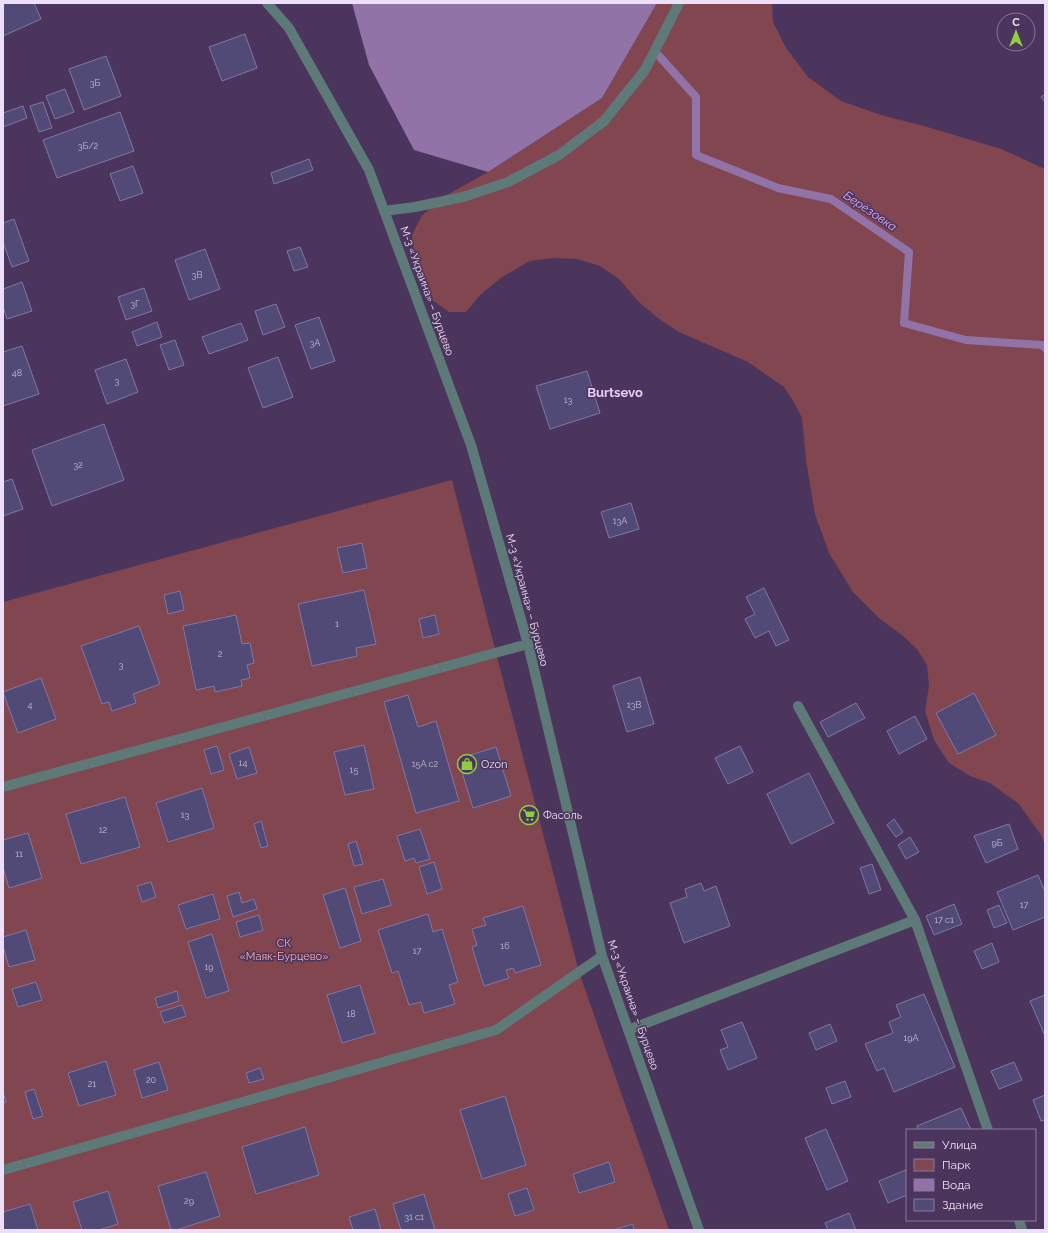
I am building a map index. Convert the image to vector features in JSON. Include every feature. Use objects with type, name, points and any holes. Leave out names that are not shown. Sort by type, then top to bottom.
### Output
[{"type":"street","name":"М-3 «Украина» – Бурцево","points":[[267,3],[289,28],[369,170],[471,445],[528,644],[602,956],[699,1230]]},
{"type":"street","points":[[384,212],[415,207],[463,196],[508,182],[559,155],[604,121],[645,70],[679,3]]},
{"type":"street","points":[[3,786],[528,644]]},
{"type":"street","points":[[798,706],[915,920],[988,1129]]},
{"type":"street","points":[[628,1030],[915,920]]},
{"type":"street","points":[[3,1170],[496,1030],[602,956]]},
{"type":"green space","points":[[657,3],[772,3],[773,22],[786,48],[808,77],[841,101],[881,115],[1001,149],[1045,169],[1045,846],[1041,835],[1019,804],[990,783],[970,776],[949,763],[934,740],[925,711],[929,686],[927,665],[917,649],[902,635],[880,619],[853,592],[829,553],[815,514],[806,460],[802,418],[784,387],[748,362],[679,332],[658,318],[639,302],[619,279],[600,266],[577,259],[553,258],[530,261],[502,277],[480,295],[466,312],[449,312],[431,299],[415,260],[412,235],[421,217],[438,200],[488,172],[602,98]]},
{"type":"green space","name":"СК «Маяк-Бурцево»","points":[[452,480],[579,972],[669,1230],[3,1230],[3,602]]},
{"type":"water","points":[[352,3],[657,3],[602,98],[488,172],[414,150],[369,65]]},
{"type":"building","points":[[3,3],[34,3],[41,19],[3,36]]},
{"type":"building","points":[[245,34],[257,68],[222,81],[209,47]]},
{"type":"building","points":[[106,56],[121,96],[84,110],[69,69]]},
{"type":"building","points":[[65,89],[74,112],[55,119],[46,96]]},
{"type":"building","points":[[1045,94],[1045,102],[1041,97]]},
{"type":"building","points":[[43,102],[52,128],[39,132],[30,106]]},
{"type":"building","points":[[23,106],[27,118],[3,127],[3,113]]},
{"type":"building","points":[[120,112],[134,151],[57,178],[43,140]]},
{"type":"building","points":[[309,159],[313,170],[274,184],[271,173]]},
{"type":"building","points":[[133,166],[143,193],[120,201],[110,174]]},
{"type":"building","points":[[14,219],[29,261],[12,267],[3,242],[3,223]]},
{"type":"building","points":[[300,247],[308,267],[294,271],[287,251]]},
{"type":"building","points":[[205,249],[220,289],[189,300],[175,260]]},
{"type":"building","points":[[22,282],[32,311],[7,319],[3,307],[3,289]]},
{"type":"building","points":[[144,288],[152,311],[126,320],[118,297]]},
{"type":"building","points":[[276,304],[285,327],[263,335],[255,311]]},
{"type":"building","points":[[319,317],[335,361],[311,369],[295,325]]},
{"type":"building","points":[[157,322],[162,337],[137,346],[132,332]]},
{"type":"building","points":[[241,323],[248,340],[209,354],[202,337]]},
{"type":"building","points":[[175,340],[184,365],[169,370],[160,345]]},
{"type":"building","points":[[22,346],[39,394],[3,406],[3,352]]},
{"type":"building","points":[[278,357],[293,397],[263,408],[248,368]]},
{"type":"building","points":[[126,359],[138,392],[107,404],[95,370]]},
{"type":"building","points":[[587,371],[600,413],[550,429],[536,386]]},
{"type":"building","points":[[104,424],[124,480],[52,506],[32,450]]},
{"type":"building","points":[[12,479],[23,509],[3,516],[3,482]]},
{"type":"building","points":[[631,503],[639,529],[609,538],[601,512]]},
{"type":"building","points":[[362,543],[367,568],[343,573],[337,548]]},
{"type":"building","points":[[764,588],[789,640],[776,646],[769,631],[755,638],[745,619],[755,614],[746,597]]},
{"type":"building","points":[[364,590],[376,644],[356,648],[357,656],[312,666],[298,604]]},
{"type":"building","points":[[180,591],[184,610],[168,614],[164,595]]},
{"type":"building","points":[[236,615],[242,644],[250,643],[254,663],[247,665],[250,678],[241,680],[242,686],[215,692],[214,686],[196,690],[183,626]]},
{"type":"building","points":[[435,615],[439,634],[423,638],[419,619]]},
{"type":"building","points":[[139,626],[160,684],[133,694],[136,703],[112,711],[109,702],[102,704],[81,646]]},
{"type":"building","points":[[640,677],[654,724],[627,732],[613,686]]},
{"type":"building","points":[[41,678],[56,719],[18,733],[3,692]]},
{"type":"building","points":[[974,693],[996,735],[958,754],[936,713]]},
{"type":"building","points":[[408,695],[418,727],[436,721],[459,801],[416,813],[384,702]]},
{"type":"building","points":[[856,703],[865,718],[828,737],[820,722]]},
{"type":"building","points":[[915,716],[927,739],[899,754],[887,731]]},
{"type":"building","points":[[364,745],[374,789],[345,795],[334,752]]},
{"type":"building","points":[[217,746],[224,770],[211,774],[204,750]]},
{"type":"building","points":[[740,746],[753,772],[728,784],[715,758]]},
{"type":"building","points":[[249,747],[257,773],[237,779],[229,754]]},
{"type":"building","points":[[496,747],[511,796],[473,808],[458,759]]},
{"type":"building","points":[[809,773],[834,823],[791,844],[767,794]]},
{"type":"building","points":[[202,788],[214,828],[168,842],[156,803]]},
{"type":"building","points":[[125,797],[140,847],[81,864],[66,814]]},
{"type":"building","points":[[894,819],[903,832],[896,837],[887,825]]},
{"type":"building","points":[[261,821],[268,846],[261,848],[254,824]]},
{"type":"building","points":[[1009,824],[1018,849],[986,863],[974,836]]},
{"type":"building","points":[[420,829],[430,859],[416,863],[414,858],[405,861],[397,836]]},
{"type":"building","points":[[28,833],[42,878],[9,888],[3,867],[3,840]]},
{"type":"building","points":[[910,837],[919,852],[906,859],[898,845]]},
{"type":"building","points":[[356,841],[363,864],[354,866],[348,844]]},
{"type":"building","points":[[434,862],[442,889],[427,894],[419,867]]},
{"type":"building","points":[[872,864],[881,890],[869,894],[860,868]]},
{"type":"building","points":[[1038,875],[1045,892],[1045,917],[1013,930],[997,892]]},
{"type":"building","points":[[383,879],[391,905],[362,914],[354,887]]},
{"type":"building","points":[[151,882],[156,897],[142,902],[137,886]]},
{"type":"building","points":[[701,883],[704,891],[716,886],[730,926],[684,943],[670,903],[687,897],[685,889]]},
{"type":"building","points":[[345,888],[361,941],[340,948],[323,895]]},
{"type":"building","points":[[239,892],[242,903],[254,899],[257,909],[233,917],[227,896]]},
{"type":"building","points":[[213,894],[220,919],[186,929],[178,905]]},
{"type":"building","points":[[954,904],[962,924],[934,935],[926,916]]},
{"type":"building","points":[[999,905],[1007,923],[994,928],[987,910]]},
{"type":"building","points":[[523,906],[541,965],[515,973],[513,968],[506,970],[509,978],[484,986],[472,947],[477,945],[472,929],[486,925],[483,918]]},
{"type":"building","points":[[428,914],[433,932],[442,929],[458,982],[449,985],[455,1004],[424,1013],[421,1002],[409,1005],[398,971],[392,973],[378,930]]},
{"type":"building","points":[[259,915],[263,930],[240,937],[236,922]]},
{"type":"building","points":[[26,930],[35,960],[9,967],[3,946],[3,937]]},
{"type":"building","points":[[212,934],[229,991],[206,998],[188,942]]},
{"type":"building","points":[[992,943],[999,962],[982,969],[974,951]]},
{"type":"building","points":[[36,982],[42,1000],[18,1007],[12,989]]},
{"type":"building","points":[[360,985],[375,1033],[342,1043],[327,995]]},
{"type":"building","points":[[177,991],[179,1001],[158,1008],[155,998]]},
{"type":"building","points":[[924,994],[955,1067],[894,1092],[884,1068],[877,1071],[865,1044],[893,1033],[889,1022],[901,1017],[896,1005]]},
{"type":"building","points":[[1045,995],[1045,1036],[1030,1001]]},
{"type":"building","points":[[182,1005],[186,1016],[164,1023],[160,1012]]},
{"type":"building","points":[[742,1022],[757,1058],[728,1070],[720,1050],[728,1047],[721,1030]]},
{"type":"building","points":[[830,1024],[837,1041],[816,1050],[809,1033]]},
{"type":"building","points":[[106,1061],[116,1095],[79,1106],[68,1073]]},
{"type":"building","points":[[159,1062],[168,1090],[142,1098],[134,1070]]},
{"type":"building","points":[[1014,1062],[1022,1080],[999,1089],[991,1071]]},
{"type":"building","points":[[260,1068],[264,1079],[249,1083],[246,1073]]},
{"type":"building","points":[[845,1081],[851,1097],[832,1104],[826,1088]]},
{"type":"building","points":[[34,1089],[43,1116],[33,1119],[25,1092]]},
{"type":"building","points":[[3,1092],[6,1102],[3,1103]]},
{"type":"building","points":[[1045,1095],[1045,1120],[1041,1121],[1033,1100]]},
{"type":"building","points":[[505,1096],[526,1165],[482,1179],[460,1110]]},
{"type":"building","points":[[961,1108],[971,1129],[918,1129],[917,1126]]},
{"type":"building","points":[[305,1127],[319,1175],[256,1194],[242,1147]]},
{"type":"building","points":[[826,1129],[848,1181],[827,1190],[805,1138]]},
{"type":"building","points":[[609,1162],[615,1182],[579,1193],[573,1174]]},
{"type":"building","points":[[906,1170],[906,1195],[888,1203],[879,1181]]},
{"type":"building","points":[[206,1172],[220,1216],[176,1230],[171,1230],[158,1186]]},
{"type":"building","points":[[527,1188],[534,1210],[515,1216],[508,1194]]},
{"type":"building","points":[[108,1191],[118,1224],[99,1230],[82,1230],[73,1202]]},
{"type":"building","points":[[424,1194],[435,1230],[401,1230],[393,1204]]},
{"type":"building","points":[[30,1204],[38,1230],[3,1230],[3,1212]]},
{"type":"building","points":[[375,1209],[381,1230],[353,1230],[349,1217]]},
{"type":"building","points":[[849,1213],[856,1230],[828,1230],[825,1223]]},
{"type":"building","points":[[633,1224],[634,1230],[613,1230]]},
{"type":"waterway","name":"Берёзовка","points":[[659,56],[696,97],[696,155],[778,188],[831,199],[909,252],[904,323],[966,340],[1042,345],[1045,348]]},
{"type":"place","name":"Ozon","points":[[467,764]]},
{"type":"place","name":"Фасоль","points":[[529,815]]},
{"type":"district","name":"Burtsevo","points":[[615,392]]}]
